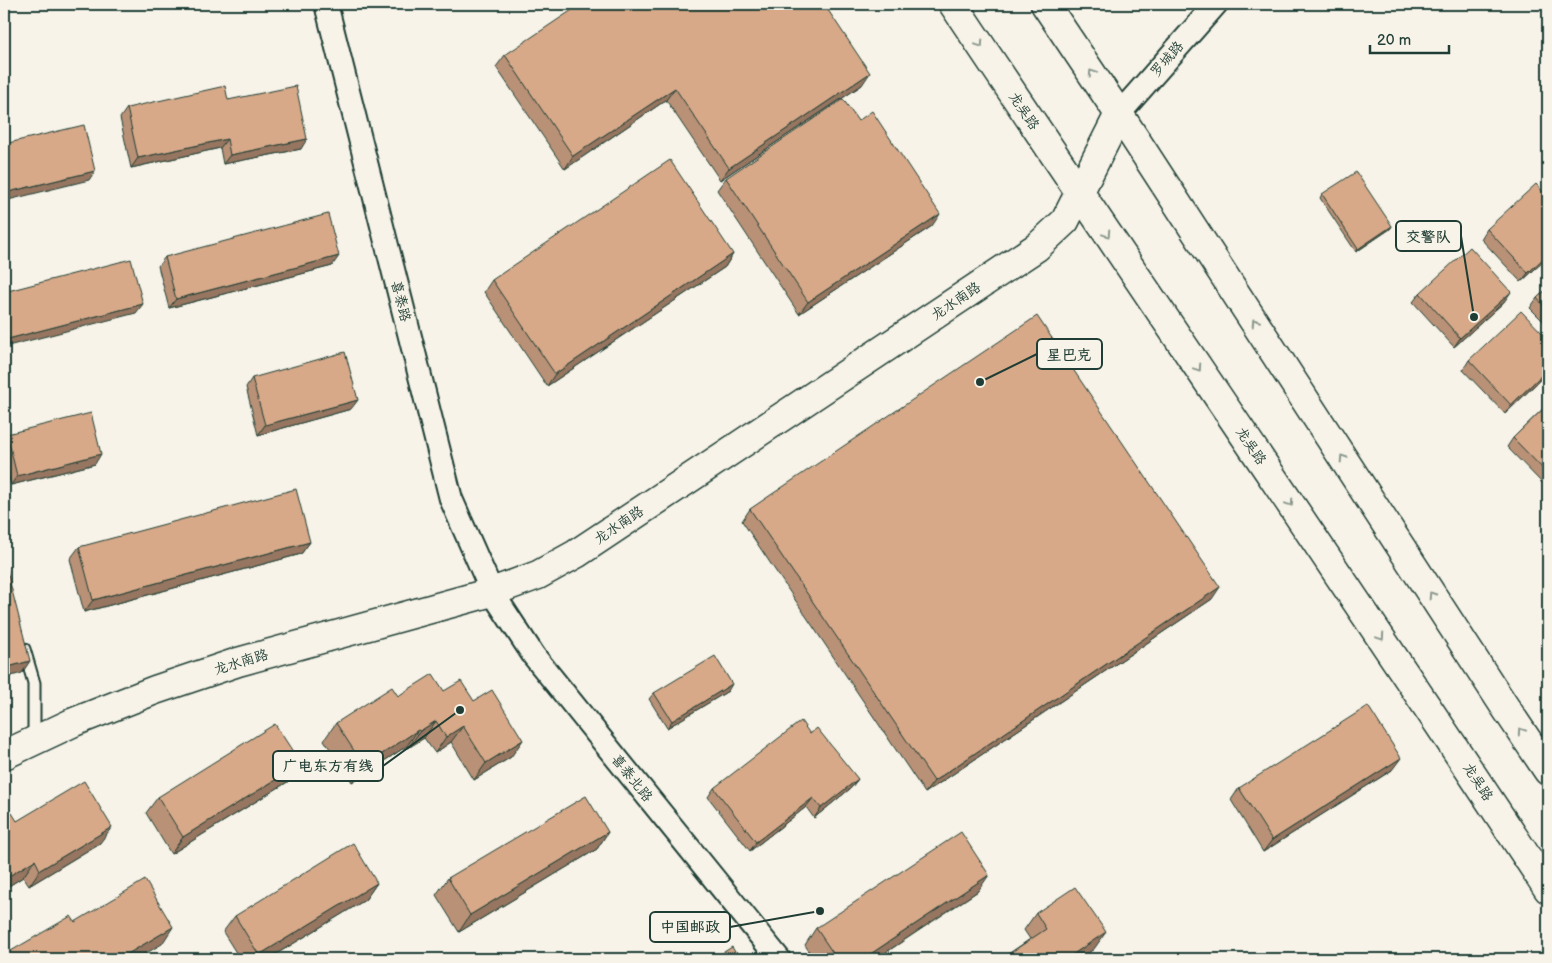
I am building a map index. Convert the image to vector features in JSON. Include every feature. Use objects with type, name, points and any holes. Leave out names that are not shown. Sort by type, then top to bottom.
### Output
[{"type":"main road","name":"龙吴路","points":[[952,4],[1439,723],[1548,889]]},
{"type":"main road","points":[[1045,4],[1119,114],[1497,696],[1548,771]]},
{"type":"main road","name":"龙水南路","points":[[4,755],[74,722],[155,690],[238,662],[492,592],[538,575],[576,554],[1037,247],[1065,221],[1119,114]]},
{"type":"street","name":"喜泰路","points":[[326,4],[451,499],[492,592]]},
{"type":"street","name":"罗城路","points":[[1119,114],[1216,4]]},
{"type":"street","name":"喜泰北路","points":[[492,592],[534,656],[779,959]]},
{"type":"lane","points":[[20,638],[34,683],[34,740]]},
{"type":"building","points":[[581,4],[824,4],[870,73],[729,168],[675,88],[573,156],[505,55]]},
{"type":"building","points":[[225,86],[228,100],[296,86],[307,139],[230,155],[227,139],[138,158],[127,108]]},
{"type":"building","points":[[843,99],[858,121],[872,111],[940,214],[808,302],[726,178]]},
{"type":"building","points":[[84,125],[95,171],[4,193],[4,144]]},
{"type":"building","points":[[670,160],[733,254],[555,374],[492,280]]},
{"type":"building","points":[[1356,172],[1392,226],[1358,249],[1322,194]]},
{"type":"building","points":[[1536,184],[1548,197],[1548,254],[1528,273],[1487,229]]},
{"type":"building","points":[[328,214],[339,256],[176,299],[165,257]]},
{"type":"building","points":[[1470,247],[1511,292],[1460,338],[1420,293]]},
{"type":"building","points":[[131,259],[143,304],[4,340],[4,292]]},
{"type":"building","points":[[1548,288],[1548,310],[1537,298]]},
{"type":"building","points":[[1521,311],[1548,339],[1548,369],[1511,405],[1469,360]]},
{"type":"building","points":[[1037,316],[1220,587],[934,781],[750,509]]},
{"type":"building","points":[[345,352],[358,400],[265,425],[252,378]]},
{"type":"building","points":[[1548,404],[1548,474],[1513,438]]},
{"type":"building","points":[[91,413],[101,454],[17,476],[7,434]]},
{"type":"building","points":[[296,489],[310,542],[93,600],[79,547]]},
{"type":"building","points":[[4,559],[30,661],[4,668]]},
{"type":"building","points":[[715,656],[732,684],[672,721],[654,693]]},
{"type":"building","points":[[433,674],[444,691],[461,681],[474,701],[492,690],[523,740],[486,763],[463,726],[446,737],[436,721],[420,731],[418,730],[364,766],[336,723],[392,687],[398,696]]},
{"type":"building","points":[[1368,706],[1401,758],[1272,840],[1239,788]]},
{"type":"building","points":[[801,721],[810,734],[817,728],[858,779],[821,808],[813,798],[756,842],[714,788]]},
{"type":"building","points":[[275,724],[301,764],[183,837],[158,797]]},
{"type":"building","points":[[84,781],[112,827],[40,870],[35,860],[4,879],[4,818],[12,813],[17,821]]},
{"type":"building","points":[[586,796],[608,832],[470,915],[448,878]]},
{"type":"building","points":[[961,832],[989,875],[863,959],[837,959],[816,928]]},
{"type":"building","points":[[353,843],[377,883],[259,955],[235,916]]},
{"type":"building","points":[[145,880],[173,927],[119,959],[4,959],[4,955],[71,916],[75,922]]},
{"type":"building","points":[[1075,887],[1106,932],[1072,955],[1075,959],[1001,959],[1046,929],[1036,913]]},
{"type":"building","points":[[732,947],[739,959],[713,959]]},
{"type":"place","name":"交警队","points":[[1474,317]]},
{"type":"place","name":"星巴克","points":[[980,382]]},
{"type":"place","name":"广电东方有线","points":[[460,710]]},
{"type":"place","name":"中国邮政","points":[[820,911]]}]
